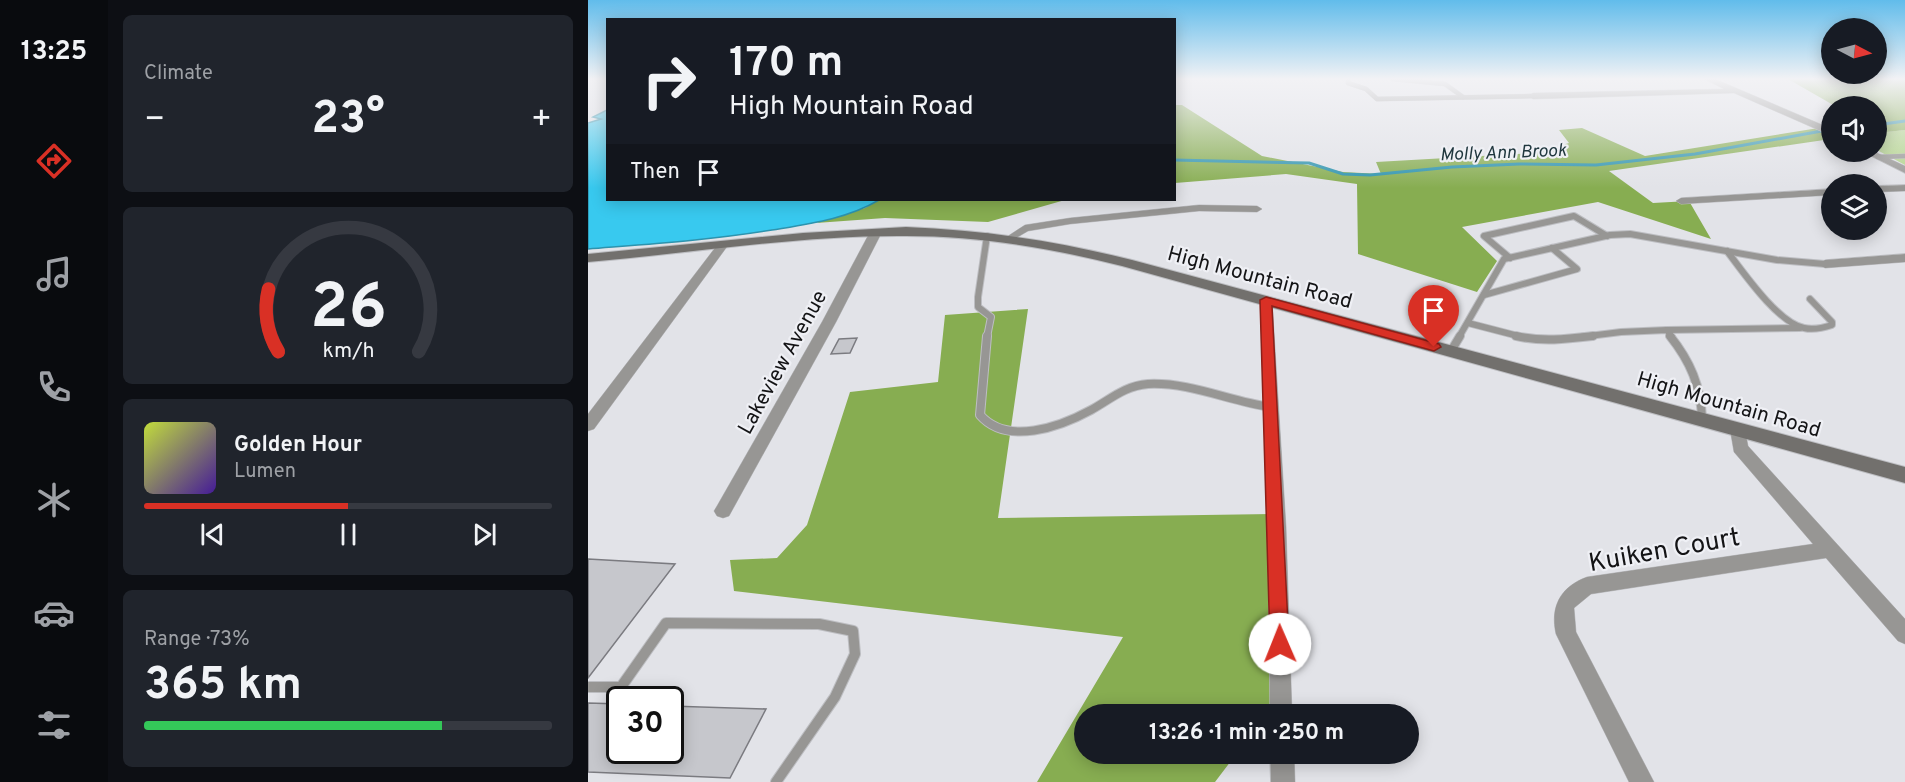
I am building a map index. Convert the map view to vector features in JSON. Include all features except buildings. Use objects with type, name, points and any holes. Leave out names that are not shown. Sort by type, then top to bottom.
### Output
[{"type":"street","points":[[1792,115],[1821,128]]},
{"type":"street","points":[[1887,161],[1905,170]]},
{"type":"street","points":[[1887,189],[1905,188]]},
{"type":"street","points":[[1681,201],[1821,193]]},
{"type":"street","points":[[1011,238],[1025,228],[1070,221],[1199,208],[1257,209]]},
{"type":"street","name":"High Mountain Road","points":[[588,258],[821,235],[876,232],[1011,238],[1082,251],[1905,475]]},
{"type":"street","name":"Lakeview Avenue","points":[[723,511],[829,322],[876,232]]},
{"type":"street","points":[[588,425],[722,246]]},
{"type":"street","points":[[1825,264],[1905,258]]},
{"type":"street","points":[[1266,300],[1277,527],[1281,704]]},
{"type":"street","points":[[1738,429],[1740,448],[1905,634]]},
{"type":"street","name":"Kuiken Court","points":[[1642,782],[1566,634],[1562,619],[1565,605],[1573,594],[1587,586],[1830,549]]},
{"type":"street","points":[[1282,764],[1283,782]]},
{"type":"lane","points":[[1887,157],[1905,156]]},
{"type":"lane","points":[[1510,258],[1485,236],[1574,216],[1607,236]]},
{"type":"lane","points":[[987,236],[976,295],[978,307],[991,317],[985,346],[980,415],[994,428],[1021,432],[1052,427],[1090,411],[1121,390],[1144,385],[1171,383],[1210,392],[1246,405],[1270,407]]},
{"type":"lane","points":[[1451,351],[1504,259],[1607,236],[1647,236],[1777,260],[1825,264]]},
{"type":"lane","points":[[1484,295],[1577,269],[1552,248]]},
{"type":"lane","points":[[1727,251],[1748,279],[1789,320],[1801,327]]},
{"type":"lane","points":[[1468,323],[1533,340],[1559,340],[1621,332],[1833,325],[1810,299]]},
{"type":"lane","points":[[1667,330],[1672,340],[1682,350],[1691,369],[1702,402],[1702,419]]},
{"type":"lane","points":[[588,687],[621,687],[666,624],[819,624],[853,631],[855,654],[836,697],[776,782]]},
{"type":"green space","points":[[1176,115],[1198,115],[1262,156],[1343,172],[1381,174],[1376,162],[1535,153],[1569,143],[1559,130],[1582,128],[1645,156],[1821,128],[1821,140],[1609,171],[1653,203],[1689,201],[1711,239],[1598,202],[1462,227],[1497,261],[1477,292],[1358,254],[1357,184],[1286,174],[1176,183]]},
{"type":"green space","points":[[1887,115],[1905,115],[1905,130],[1887,132]]},
{"type":"green space","points":[[1905,130],[1905,165],[1887,155],[1887,132]]},
{"type":"green space","points":[[877,201],[1062,201],[988,222],[885,218],[816,223],[865,208]]},
{"type":"green space","points":[[1028,309],[998,518],[1280,514],[1284,693],[1275,704],[1083,704],[1123,637],[734,591],[730,560],[777,558],[807,525],[850,392],[938,382],[945,315]]},
{"type":"green space","points":[[1074,720],[1074,764],[1229,764],[1215,782],[1037,782]]},
{"type":"water","points":[[606,115],[606,201],[877,201],[841,216],[799,225],[703,239],[588,249],[588,123],[601,119],[593,117]]},
{"type":"waterway","name":"Molly Ann Brook","points":[[1887,123],[1905,121]]},
{"type":"waterway","name":"Molly Ann Brook","points":[[1176,160],[1309,163],[1343,174],[1370,175],[1452,167],[1519,164],[1596,165],[1695,154],[1821,131]]},
{"type":"route","points":[[1280,644],[1266,300],[1434,347]]}]
